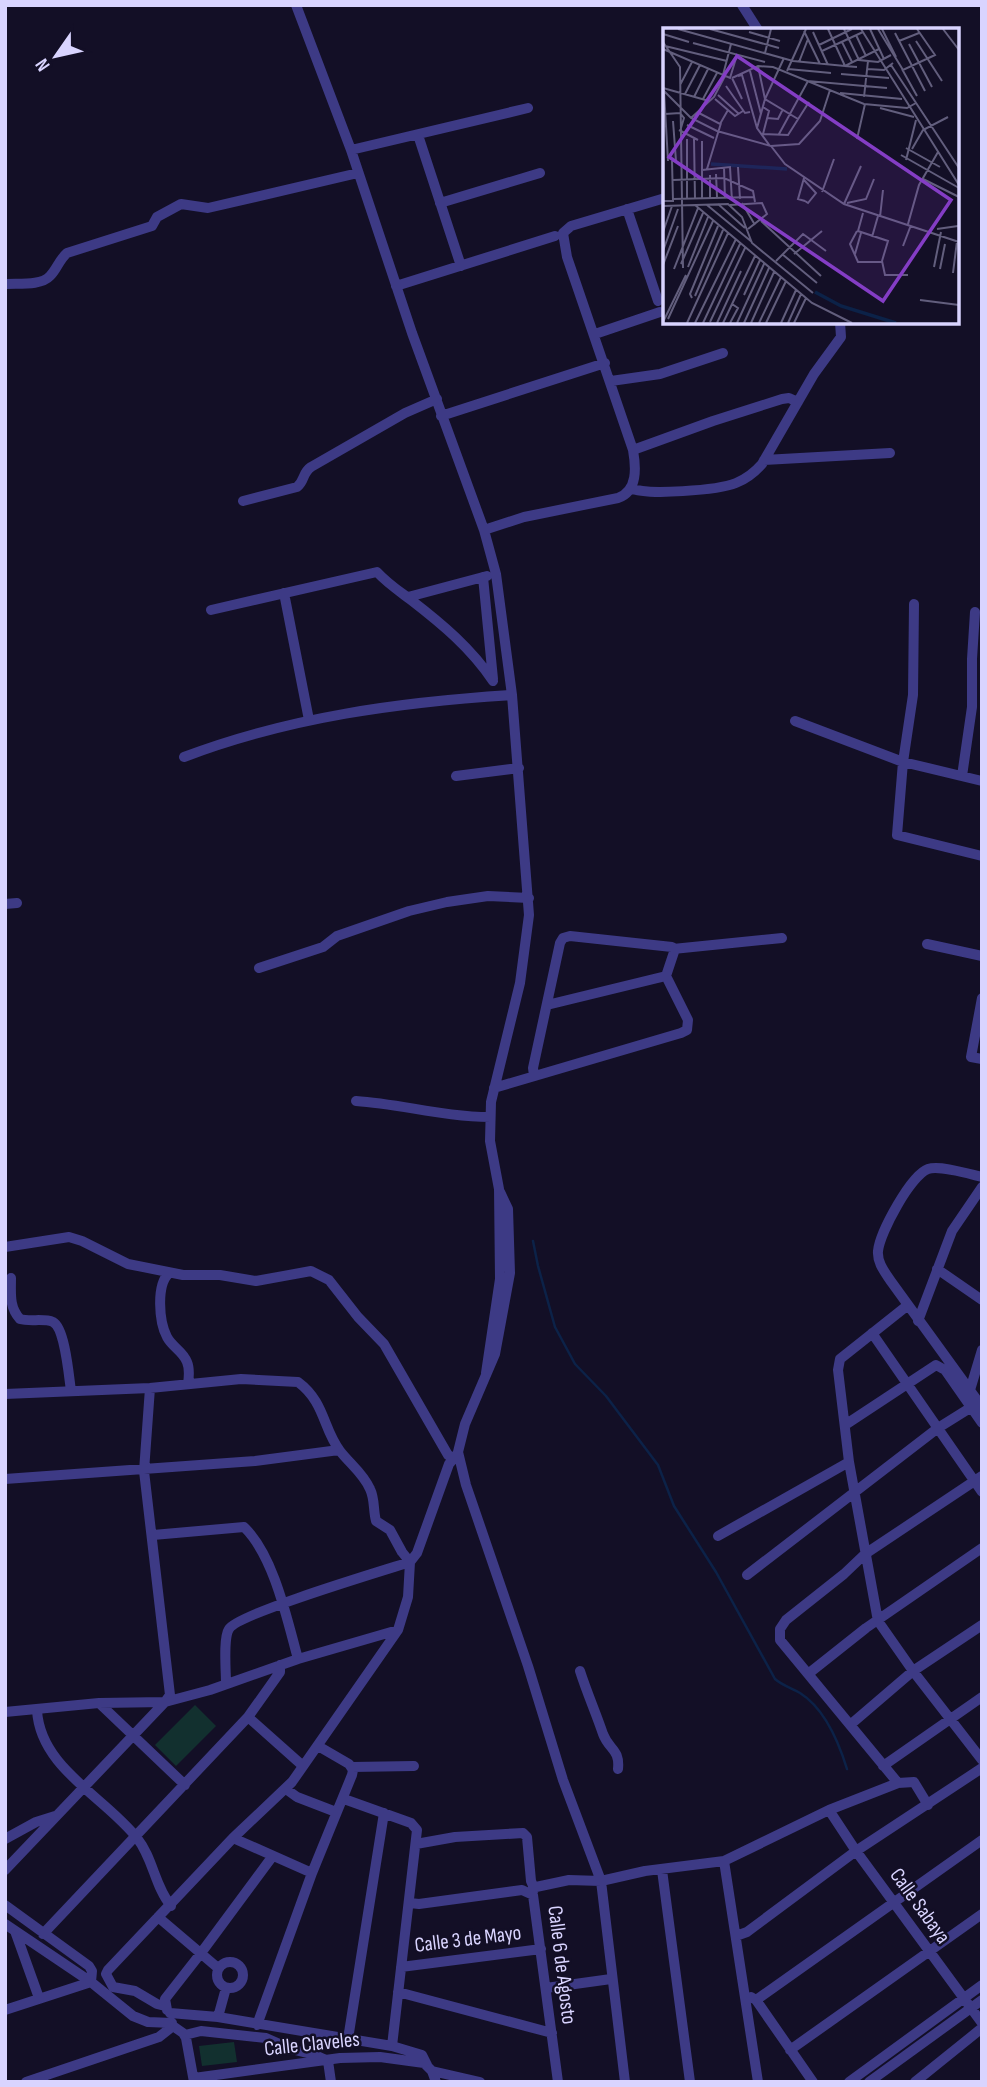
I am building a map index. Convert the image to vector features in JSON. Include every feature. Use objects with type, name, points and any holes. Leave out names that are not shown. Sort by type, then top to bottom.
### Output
[{"type":"street","points":[[194,2080],[185,2035],[170,2017],[135,1991],[113,1987],[106,1975],[233,1838],[285,1789],[398,1630],[408,1597],[410,1562],[416,1553],[449,1464],[456,1455],[465,1424],[486,1373],[500,1279],[499,1189],[490,1140],[490,1117],[494,1088],[520,983],[528,931],[529,898],[519,768],[496,574],[484,530],[441,416],[351,149],[296,5]]},
{"type":"street","points":[[742,5],[757,28]]},
{"type":"street","points":[[351,149],[528,108]]},
{"type":"street","points":[[418,135],[461,266]]},
{"type":"street","points":[[5,284],[41,282],[48,279],[67,253],[152,226],[157,217],[181,204],[208,208],[358,173]]},
{"type":"street","points":[[440,203],[540,173]]},
{"type":"street","points":[[484,530],[524,517],[622,496],[631,488],[635,472],[633,450],[567,257],[563,233],[571,226],[663,199]]},
{"type":"street","points":[[595,334],[659,306],[627,209]]},
{"type":"street","points":[[396,286],[555,236]]},
{"type":"street","points":[[631,488],[645,492],[726,486],[750,475],[764,460],[814,374],[841,337],[840,324]]},
{"type":"street","points":[[611,381],[660,374],[723,353]]},
{"type":"street","points":[[441,416],[605,363]]},
{"type":"street","points":[[633,450],[782,399],[789,398],[798,402]]},
{"type":"street","points":[[243,501],[296,487],[301,484],[305,471],[311,467],[405,413],[437,399]]},
{"type":"street","points":[[764,460],[890,453]]},
{"type":"street","points":[[211,610],[377,572],[385,582],[408,597],[454,635],[480,661],[494,681]]},
{"type":"street","points":[[408,597],[496,574]]},
{"type":"street","points":[[483,577],[495,696]]},
{"type":"street","points":[[284,593],[309,720]]},
{"type":"street","points":[[914,604],[913,695],[903,762],[897,835],[982,856]]},
{"type":"street","points":[[962,776],[972,707],[975,612]]},
{"type":"street","points":[[184,757],[309,720],[381,707],[512,695]]},
{"type":"street","points":[[795,721],[903,762],[982,781]]},
{"type":"street","points":[[456,776],[519,768]]},
{"type":"street","points":[[260,968],[323,947],[337,936],[409,911],[488,896],[529,898]]},
{"type":"street","points":[[494,1088],[534,1076],[687,1030],[688,1020],[666,976],[673,949],[669,945],[565,937],[560,943],[533,1068],[534,1076]]},
{"type":"street","points":[[673,949],[782,938]]},
{"type":"street","points":[[927,944],[982,957]]},
{"type":"street","points":[[547,1005],[666,976]]},
{"type":"street","points":[[982,998],[971,1058],[982,1059]]},
{"type":"street","points":[[356,1101],[402,1106],[459,1117],[490,1117]]},
{"type":"street","points":[[982,1177],[929,1168],[919,1175],[891,1215],[878,1251],[880,1264],[918,1321],[970,1390],[982,1423]]},
{"type":"street","points":[[918,1321],[952,1231],[982,1187]]},
{"type":"street","points":[[5,1247],[69,1237],[128,1264],[169,1273],[220,1275],[256,1281],[311,1270],[323,1275],[384,1343],[448,1455],[456,1455]]},
{"type":"street","points":[[937,1269],[982,1300]]},
{"type":"street","points":[[169,1273],[163,1278],[160,1290],[162,1321],[170,1343],[184,1354],[189,1366],[188,1384]]},
{"type":"street","points":[[11,1278],[11,1300],[14,1312],[20,1319],[51,1321],[56,1324],[61,1335],[71,1391]]},
{"type":"street","points":[[908,1305],[840,1359],[838,1370],[849,1462],[878,1621],[982,1760]]},
{"type":"street","points":[[872,1333],[905,1384],[978,1479],[982,1492]]},
{"type":"street","points":[[970,1390],[982,1350]]},
{"type":"street","points":[[845,1425],[936,1365],[941,1366],[976,1407]]},
{"type":"street","points":[[5,1394],[150,1388],[241,1379],[298,1382],[306,1388],[320,1408],[339,1450],[368,1485],[378,1523],[390,1530],[410,1562]]},
{"type":"street","points":[[5,1870],[170,1695],[144,1471],[150,1388]]},
{"type":"street","points":[[747,1575],[938,1428],[976,1407]]},
{"type":"street","points":[[5,1479],[144,1471],[339,1450]]},
{"type":"street","points":[[456,1455],[528,1666],[563,1780],[601,1881],[625,2082]]},
{"type":"street","points":[[718,1536],[849,1462]]},
{"type":"street","points":[[898,1783],[780,1640],[780,1629],[786,1620],[865,1554],[978,1479]]},
{"type":"street","points":[[153,1535],[244,1527],[269,1566],[298,1659]]},
{"type":"street","points":[[808,1674],[982,1548]]},
{"type":"street","points":[[226,1683],[229,1629],[248,1617],[283,1604],[410,1562]]},
{"type":"street","points":[[850,1725],[913,1671],[982,1625]]},
{"type":"street","points":[[5,1712],[99,1703],[165,1702],[398,1630]]},
{"type":"street","points":[[43,1934],[248,1717],[280,1672],[281,1665]]},
{"type":"street","points":[[580,1671],[604,1736],[619,1758],[618,1769]]},
{"type":"street","points":[[883,1766],[982,1698]]},
{"type":"street","points":[[99,1703],[185,1784]]},
{"type":"street","points":[[37,1710],[39,1726],[50,1750],[85,1788],[135,1835],[171,1906]]},
{"type":"street","points":[[248,1717],[303,1766]]},
{"type":"street","points":[[318,1746],[352,1767],[414,1766]]},
{"type":"street","points":[[257,2025],[312,1873],[336,1812],[344,1799],[352,1767]]},
{"type":"street","points":[[736,1936],[747,1932],[856,1851],[982,1768]]},
{"type":"street","points":[[416,1844],[455,1837],[523,1833],[527,1838],[532,1890],[569,1880],[601,1881],[645,1871],[724,1861],[829,1810],[898,1783],[914,1782],[928,1805]]},
{"type":"street","points":[[285,1789],[297,1797],[336,1812]]},
{"type":"street","points":[[344,1799],[414,1825],[417,1830],[392,2046]]},
{"type":"street","name":"Calle Sabaya","points":[[829,1810],[982,2026]]},
{"type":"street","points":[[348,2039],[384,1813]]},
{"type":"street","points":[[5,1839],[36,1822],[58,1816]]},
{"type":"street","points":[[233,1838],[312,1873]]},
{"type":"street","points":[[751,1998],[982,1840]]},
{"type":"street","points":[[5,1852],[16,1859]]},
{"type":"street","points":[[26,2082],[159,2037],[170,2017],[164,1999],[272,1857]]},
{"type":"street","points":[[724,1861],[736,1936],[751,1998],[758,2082]]},
{"type":"street","points":[[662,1870],[690,2082]]},
{"type":"street","name":"Calle 6 de Agosto","points":[[410,1903],[532,1890],[558,2082]]},
{"type":"street","points":[[5,1905],[89,1966],[92,1971],[91,1982]]},
{"type":"street","points":[[790,2050],[982,1914]]},
{"type":"street","points":[[158,1917],[218,1968]]},
{"type":"street","points":[[10,1927],[91,1982],[137,2018],[148,2022],[170,2017],[218,2017],[392,2046],[422,2055],[432,2073]]},
{"type":"street","points":[[10,1927],[39,1998]]},
{"type":"street","name":"Calle 3 de Mayo","points":[[401,1967],[541,1949]]},
{"type":"street","points":[[229,1961],[241,1968],[242,1981],[235,1987],[226,1988],[217,1980],[218,1968],[229,1961]]},
{"type":"street","points":[[546,1988],[611,1979]]},
{"type":"street","points":[[5,2010],[91,1982]]},
{"type":"street","points":[[849,2082],[982,1985]]},
{"type":"street","points":[[218,2017],[226,1988]]},
{"type":"street","points":[[398,1992],[552,2033]]},
{"type":"street","points":[[751,1998],[813,2082]]},
{"type":"street","points":[[869,2082],[982,2000]]},
{"type":"street","points":[[915,2082],[982,2026]]},
{"type":"street","points":[[282,2044],[286,2029]]},
{"type":"street","points":[[185,2035],[201,2031],[266,2038],[328,2061],[331,2082]]},
{"type":"street","name":"Calle Claveles","points":[[194,2080],[340,2058],[380,2057],[414,2061],[432,2073],[480,2082]]},
{"type":"green space","points":[[195,1705],[216,1726],[176,1766],[155,1745]]},
{"type":"green space","points":[[234,2042],[237,2062],[202,2066],[199,2046]]},
{"type":"waterway","points":[[533,1241],[555,1327],[575,1364],[606,1396],[658,1465],[674,1506],[716,1572],[775,1679],[800,1693],[816,1708],[835,1737],[847,1769]]}]
